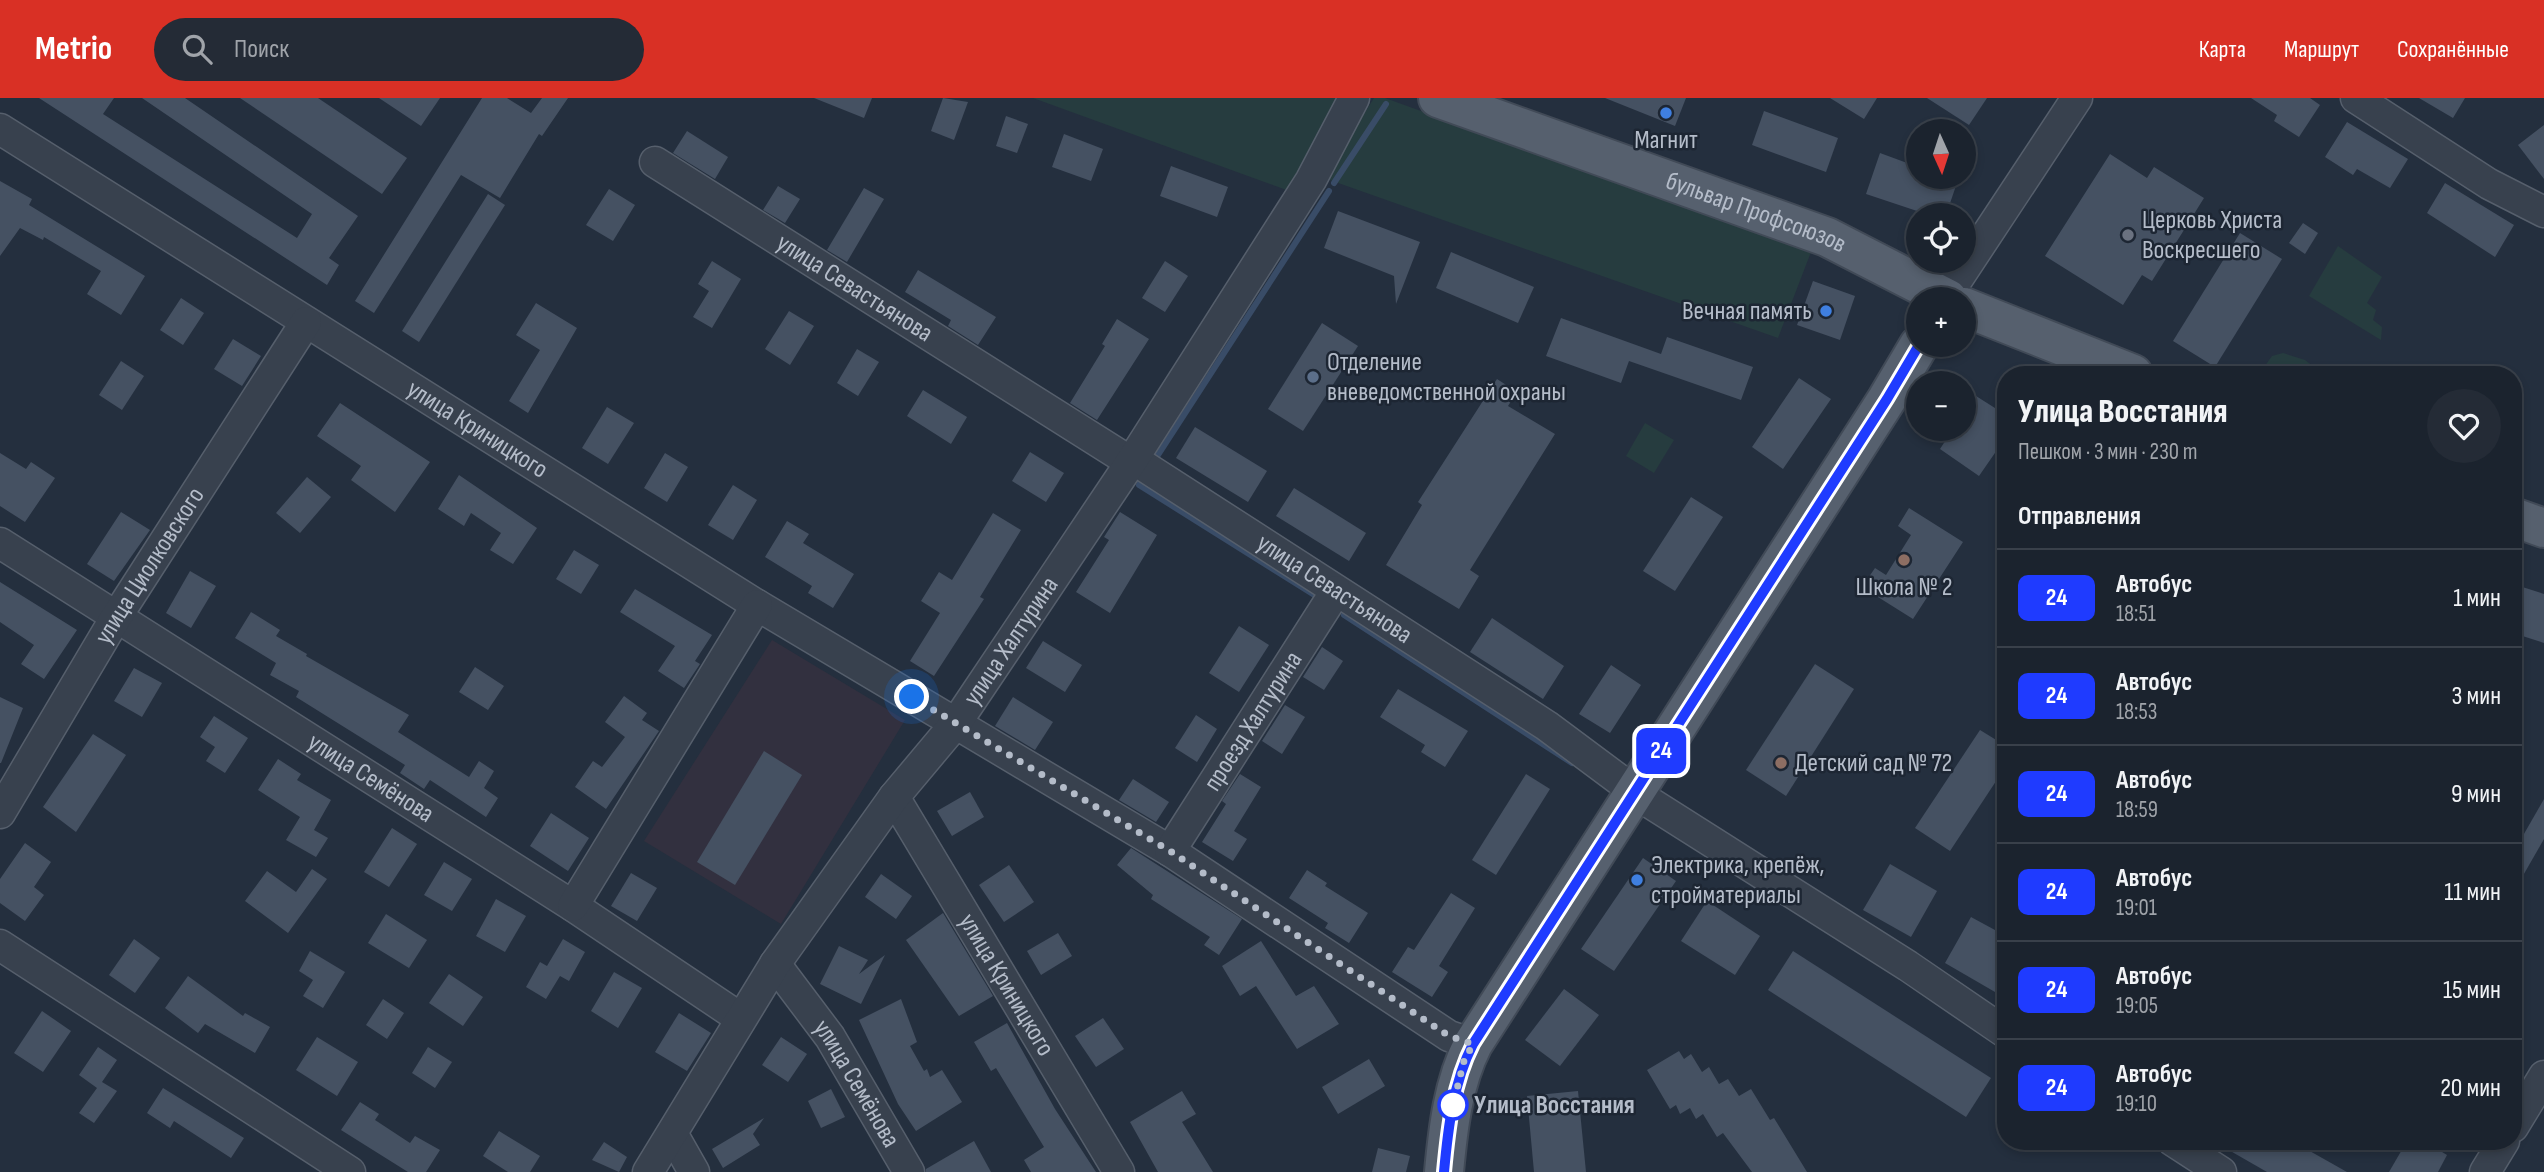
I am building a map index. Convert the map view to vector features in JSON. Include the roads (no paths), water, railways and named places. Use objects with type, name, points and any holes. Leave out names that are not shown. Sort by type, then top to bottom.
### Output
[{"type":"main road","name":"бульвар Профсоюзов","points":[[1438,98],[1827,237],[1923,287]]},
{"type":"main road","name":"бульвар Профсоюзов","points":[[1976,311],[2113,366]]},
{"type":"main road","points":[[1444,1172],[1454,1101],[1464,1061],[1473,1044],[1912,357]]},
{"type":"main road","points":[[2522,520],[2544,528]]},
{"type":"street","name":"улица Халтурина","points":[[648,1172],[775,964],[894,797],[956,723],[1133,459],[1311,180],[1354,98]]},
{"type":"street","points":[[1959,287],[2077,98]]},
{"type":"street","points":[[2375,103],[2489,184],[2544,212]]},
{"type":"street","name":"улица Криницкого","points":[[0,129],[757,605],[956,723]]},
{"type":"street","name":"улица Севастьянова","points":[[655,162],[1121,456],[1133,459],[1547,726],[1613,772],[1635,792],[1909,966],[1997,1027]]},
{"type":"street","name":"улица Циолковского","points":[[0,813],[115,619],[306,323]]},
{"type":"street","name":"улица Семёнова","points":[[0,543],[115,619],[573,906],[740,1018]]},
{"type":"street","name":"проезд Халтурина","points":[[1170,851],[1336,591]]},
{"type":"street","points":[[573,906],[757,605]]},
{"type":"street","points":[[956,723],[1170,851],[1438,1029],[1473,1044]]},
{"type":"street","name":"улица Криницкого","points":[[894,797],[1119,1172]]},
{"type":"street","points":[[0,945],[351,1172]]},
{"type":"street","name":"улица Семёнова","points":[[775,964],[830,1037],[909,1172]]},
{"type":"street","points":[[2522,1112],[2544,1076]]},
{"type":"street","points":[[673,1135],[694,1172]]},
{"type":"street","points":[[2187,1150],[2221,1172]]},
{"type":"street","points":[[2486,1172],[2499,1150]]},
{"type":"waterway","points":[[1334,183],[1386,104]]},
{"type":"waterway","points":[[1154,461],[1329,191]]},
{"type":"waterway","points":[[1142,479],[1139,485],[1316,596]]},
{"type":"waterway","points":[[1344,615],[1572,763]]},
{"type":"place","name":"Магнит","points":[[1666,113]]},
{"type":"place","name":"Церковь Христа Воскресшего","points":[[2128,235]]},
{"type":"place","name":"Вечная память","points":[[1826,311]]},
{"type":"place","name":"Отделение вневедомственной охраны","points":[[1313,377]]},
{"type":"place","name":"Школа № 2","points":[[1904,560]]},
{"type":"place","name":"Детский сад № 72","points":[[1781,763]]},
{"type":"place","name":"Электрика, крепёж, стройматериалы","points":[[1637,880]]},
{"type":"place","name":"Улица Восстания","points":[[1453,1105]]}]
